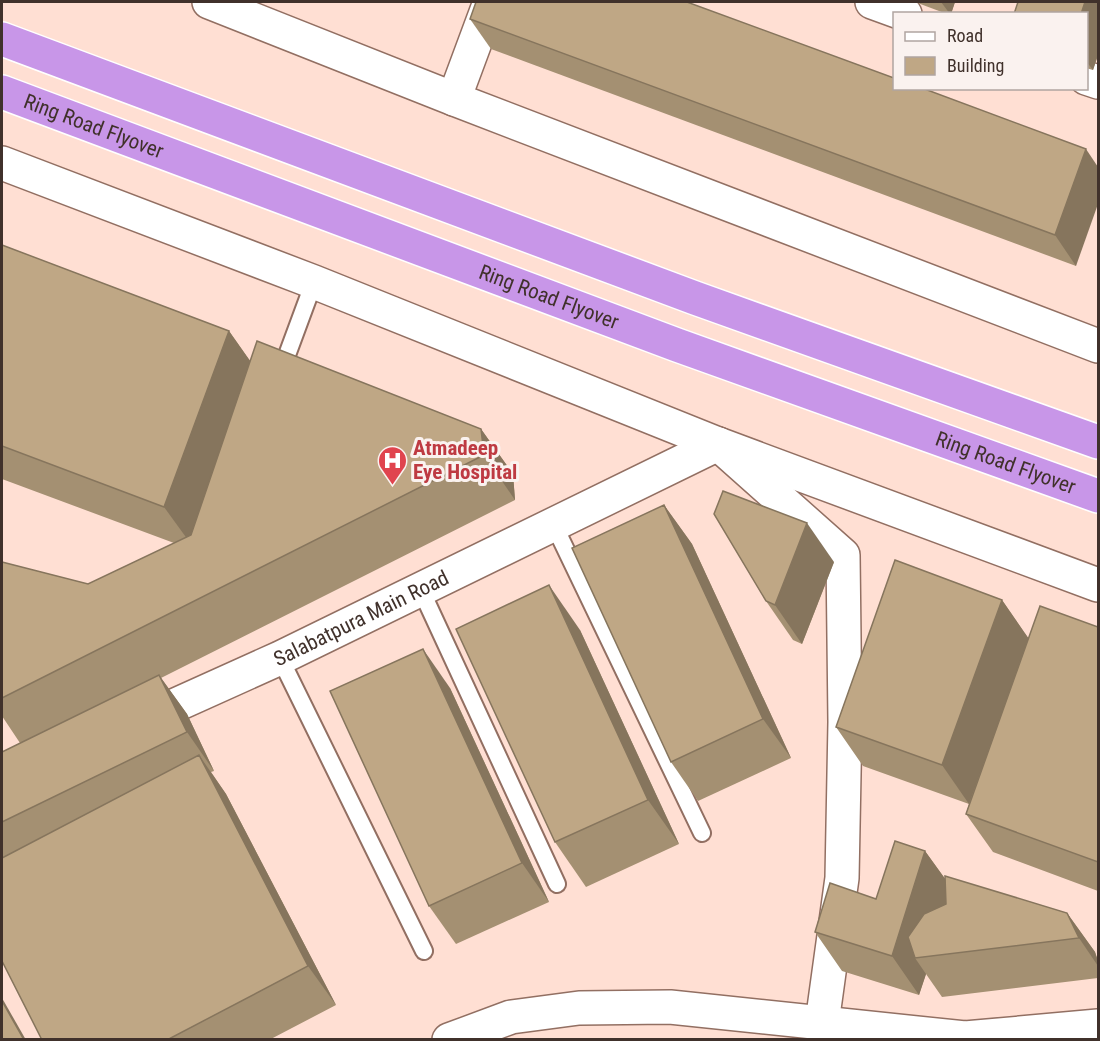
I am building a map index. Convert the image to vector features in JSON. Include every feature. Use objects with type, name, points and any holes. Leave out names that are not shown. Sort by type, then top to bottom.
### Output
[{"type":"highway","points":[[2,39],[684,294],[1098,442]]},
{"type":"highway","name":"Ring Road Flyover","points":[[2,92],[677,345],[1098,496]]},
{"type":"street","points":[[453,99],[490,2]]},
{"type":"street","points":[[872,2],[900,12]]},
{"type":"street","points":[[227,5],[453,99],[1098,346]]},
{"type":"street","points":[[2,163],[314,282],[718,444],[1098,585]]},
{"type":"street","points":[[718,444],[843,555],[845,722],[842,878],[822,1023]]},
{"type":"street","name":"Salabatpura Main Road","points":[[108,735],[280,658],[718,444]]},
{"type":"street","points":[[448,1040],[511,1017],[579,1008],[670,1007],[822,1023],[901,1036],[965,1039],[1098,1026]]},
{"type":"lane","points":[[273,393],[314,282]]},
{"type":"lane","points":[[554,525],[702,833]]},
{"type":"lane","points":[[421,590],[557,884]]},
{"type":"lane","points":[[280,658],[424,951]]},
{"type":"building","points":[[476,2],[687,2],[893,78],[893,90],[927,90],[1086,149],[1055,235],[470,19]]},
{"type":"building","points":[[1018,2],[1085,2],[1082,12],[1015,12]]},
{"type":"building","points":[[2,245],[229,331],[164,507],[2,446]]},
{"type":"building","points":[[257,341],[481,429],[484,455],[2,698],[2,562],[88,584],[191,535]]},
{"type":"building","points":[[723,491],[807,523],[775,605],[766,601],[714,514]]},
{"type":"building","points":[[664,505],[763,719],[671,762],[572,548]]},
{"type":"building","points":[[895,560],[1002,600],[942,765],[836,727]]},
{"type":"building","points":[[549,585],[648,800],[555,842],[456,629]]},
{"type":"building","points":[[1040,606],[1098,627],[1098,862],[966,814]]},
{"type":"building","points":[[423,649],[522,863],[429,906],[330,691]]},
{"type":"building","points":[[159,675],[187,732],[2,822],[2,752]]},
{"type":"building","points":[[199,755],[308,966],[167,1040],[42,1040],[2,961],[2,858]]},
{"type":"building","points":[[895,841],[925,851],[892,956],[815,932],[830,883],[876,899]]},
{"type":"building","points":[[945,876],[1067,913],[1079,938],[915,958],[908,937],[924,914],[946,904]]},
{"type":"building","points":[[2,1001],[24,1040],[2,1040]]},
{"type":"place","name":"Atmadeep Eye Hospital","points":[[392,486]]}]
